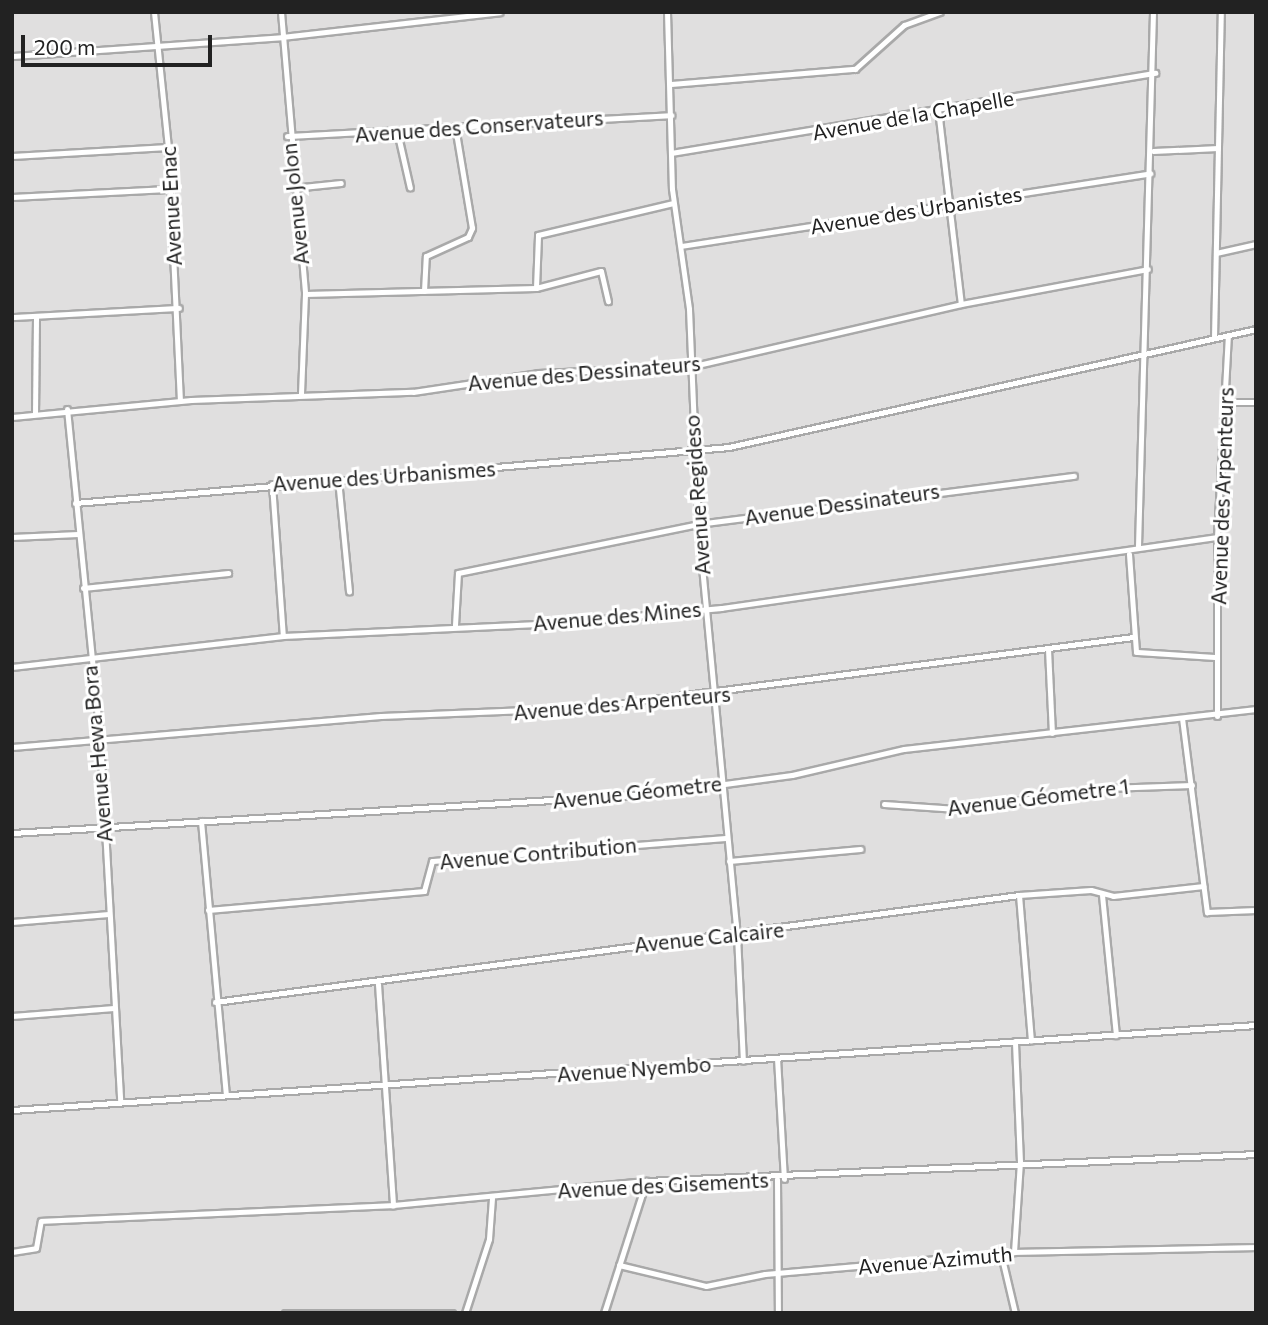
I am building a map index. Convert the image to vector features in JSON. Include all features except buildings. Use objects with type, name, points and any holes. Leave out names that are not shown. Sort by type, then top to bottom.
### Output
[{"type":"street","name":"Avenue Enac","points":[[154,12],[160,47],[168,147],[168,189],[179,308],[180,401]]},
{"type":"street","name":"Avenue Jolon","points":[[281,12],[287,136],[305,294],[301,395]]},
{"type":"street","points":[[12,55],[282,37],[500,12]]},
{"type":"street","name":"Avenue Regideso","points":[[667,12],[673,203],[681,246],[698,524],[719,784],[737,935],[743,1061]]},
{"type":"street","points":[[671,84],[855,69],[916,20],[940,12]]},
{"type":"street","points":[[1138,546],[1150,173],[1153,151],[1153,12]]},
{"type":"street","points":[[1214,338],[1221,12]]},
{"type":"street","name":"Avenue de la Chapelle","points":[[671,153],[1154,73]]},
{"type":"street","points":[[938,109],[961,304]]},
{"type":"street","name":"Avenue des Conservateurs","points":[[287,136],[671,115]]},
{"type":"street","points":[[424,290],[426,257],[467,237],[472,228],[455,126]]},
{"type":"street","points":[[397,131],[410,188]]},
{"type":"street","points":[[12,156],[168,147]]},
{"type":"street","points":[[1153,151],[1218,148]]},
{"type":"street","name":"Avenue des Urbanistes","points":[[681,246],[1150,173]]},
{"type":"street","points":[[293,188],[341,183]]},
{"type":"street","points":[[12,197],[168,189]]},
{"type":"street","points":[[536,288],[538,235],[673,203]]},
{"type":"street","points":[[1216,253],[1256,244]]},
{"type":"street","name":"Avenue des Dessinateurs","points":[[12,418],[67,409],[180,401],[413,393],[538,373],[689,367],[961,304],[1148,269]]},
{"type":"street","points":[[305,294],[536,288],[601,271],[608,301]]},
{"type":"street","points":[[12,317],[179,308]]},
{"type":"street","points":[[35,414],[36,316]]},
{"type":"street","points":[[694,451],[1256,329]]},
{"type":"street","name":"Avenue des Arpenteurs","points":[[1217,716],[1217,537],[1228,335]]},
{"type":"street","points":[[1226,402],[1256,402]]},
{"type":"street","name":"Avenue Hewa Bora","points":[[67,409],[89,661],[100,739],[120,1100]]},
{"type":"street","name":"Avenue des Urbanismes","points":[[75,503],[272,484],[694,451]]},
{"type":"street","name":"Avenue Dessinateurs","points":[[455,625],[458,573],[698,524],[1074,476]]},
{"type":"street","points":[[338,479],[349,591]]},
{"type":"street","points":[[272,484],[283,636]]},
{"type":"street","points":[[12,537],[78,534]]},
{"type":"street","points":[[1216,657],[1141,655],[1133,637],[1129,554],[1138,546],[1217,537]]},
{"type":"street","name":"Avenue des Mines","points":[[12,667],[89,661],[283,636],[455,625],[559,623],[706,609],[1129,554]]},
{"type":"street","points":[[83,588],[228,573]]},
{"type":"street","name":"Avenue des Arpenteurs","points":[[12,747],[713,695],[1133,637]]},
{"type":"street","points":[[1048,649],[1052,733]]},
{"type":"street","name":"Avenue Géometre","points":[[12,834],[103,826],[593,800],[792,775],[895,750],[1217,716],[1256,709]]},
{"type":"street","points":[[1182,718],[1203,886],[1209,913],[1256,909]]},
{"type":"street","name":"Avenue Géometre 1","points":[[884,804],[957,808],[1107,788],[1192,785]]},
{"type":"street","points":[[201,821],[215,1002],[226,1095]]},
{"type":"street","name":"Avenue Contribution","points":[[208,910],[424,891],[433,861],[726,838]]},
{"type":"street","points":[[729,861],[859,849]]},
{"type":"street","name":"Avenue Calcaire","points":[[215,1002],[378,984],[516,958],[737,935],[1019,895],[1085,890],[1102,895],[1203,886]]},
{"type":"street","points":[[1019,895],[1031,1041]]},
{"type":"street","points":[[1102,895],[1116,1035]]},
{"type":"street","points":[[12,922],[109,914]]},
{"type":"street","points":[[378,984],[380,1087],[393,1205]]},
{"type":"street","points":[[12,1016],[114,1008]]},
{"type":"street","name":"Avenue Nyembo","points":[[12,1110],[120,1100],[380,1087],[1256,1025]]},
{"type":"street","points":[[1014,1252],[1020,1162],[1015,1041]]},
{"type":"street","points":[[777,1058],[780,1179],[774,1273],[778,1313]]},
{"type":"street","name":"Avenue des Gisements","points":[[12,1252],[36,1248],[41,1221],[393,1205],[492,1198],[646,1181],[780,1179],[1020,1162],[1256,1154]]},
{"type":"street","points":[[604,1313],[646,1181]]},
{"type":"street","points":[[465,1313],[489,1239],[492,1198]]},
{"type":"street","name":"Avenue Azimuth","points":[[619,1265],[699,1286],[774,1273],[1014,1252],[1256,1247]]},
{"type":"street","points":[[1001,1254],[1015,1313]]},
{"type":"street","points":[[285,1313],[452,1313]]},
{"type":"shaded area","points":[[12,12],[1256,12],[1256,1313],[12,1313]]}]
